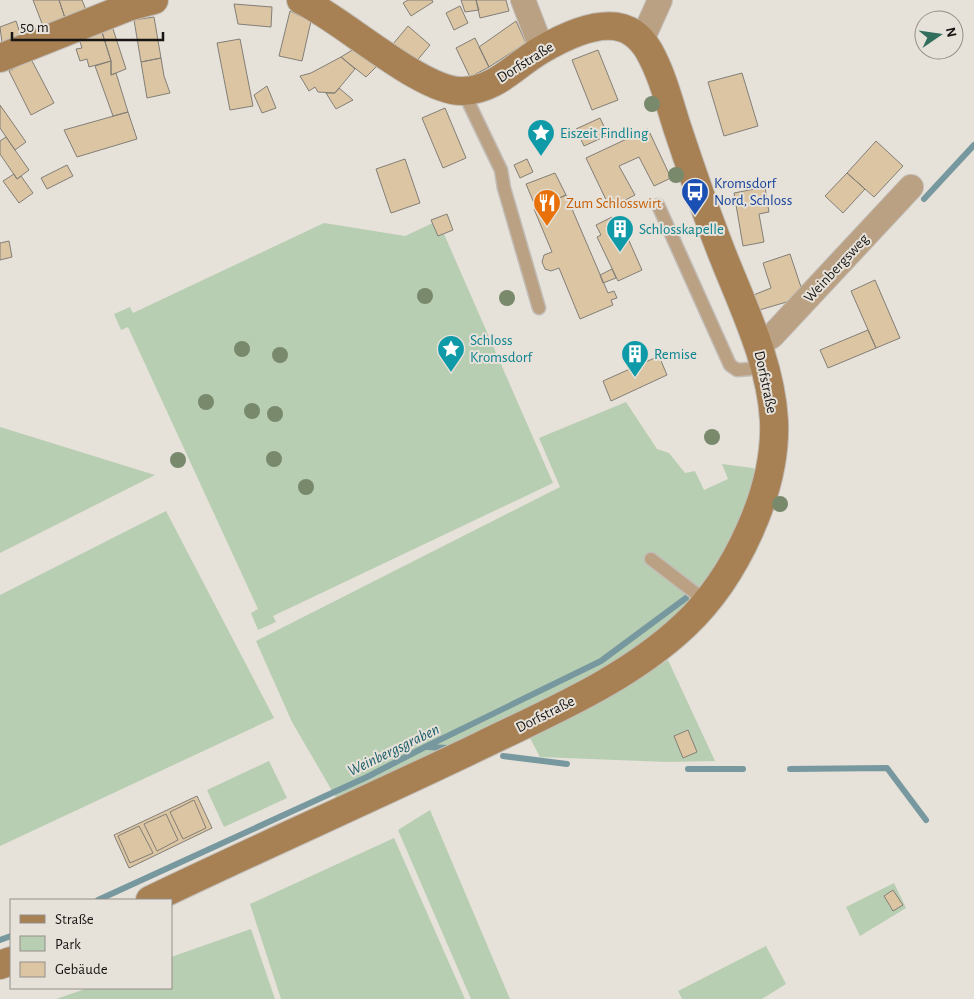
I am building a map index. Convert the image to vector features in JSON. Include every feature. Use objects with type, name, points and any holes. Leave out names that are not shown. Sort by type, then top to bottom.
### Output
[{"type":"street","points":[[0,58],[128,7],[154,0]]},
{"type":"street","name":"Dorfstraße","points":[[152,899],[367,800],[560,707],[639,662],[685,625],[707,602],[736,556],[765,494],[773,458],[774,424],[771,396],[761,356],[705,211],[658,74],[642,40],[628,30],[615,26],[577,33],[542,49],[507,75],[484,87],[463,91],[448,90],[423,79],[321,10],[301,0]]},
{"type":"street","points":[[523,0],[542,49]]},
{"type":"street","points":[[642,40],[660,0]]},
{"type":"street","name":"Weinbergsweg","points":[[761,356],[772,336],[911,187]]},
{"type":"lane","points":[[463,91],[501,170],[506,194],[539,308]]},
{"type":"lane","points":[[658,205],[730,365],[737,370],[761,356]]},
{"type":"lane","points":[[651,559],[707,602]]},
{"type":"green space","points":[[324,223],[405,236],[433,223],[438,236],[444,234],[553,483],[273,616],[276,622],[258,630],[251,613],[258,609],[128,327],[121,330],[114,314],[130,307],[133,313]]},
{"type":"green space","points":[[626,402],[657,449],[669,453],[685,473],[695,471],[704,490],[728,479],[722,464],[753,468],[757,471],[734,543],[703,589],[629,658],[338,801],[292,722],[256,641],[560,487],[539,438]]},
{"type":"green space","points":[[0,427],[155,475],[0,553]]},
{"type":"green space","points":[[166,511],[274,718],[0,846],[0,595]]},
{"type":"green space","points":[[668,660],[715,761],[667,762],[540,757],[530,738],[618,691]]},
{"type":"green space","points":[[269,761],[287,798],[224,827],[207,790]]},
{"type":"green space","points":[[430,810],[510,999],[471,999],[398,830]]},
{"type":"green space","points":[[394,838],[465,999],[281,999],[250,904]]},
{"type":"green space","points":[[894,883],[906,908],[860,936],[846,907]]},
{"type":"green space","points":[[251,929],[275,999],[56,999],[85,989],[172,989],[172,957]]},
{"type":"green space","points":[[766,946],[786,984],[762,999],[682,999],[678,991]]},
{"type":"building","points":[[33,0],[59,0],[65,18],[43,26]]},
{"type":"building","points":[[59,0],[82,0],[86,10],[65,18]]},
{"type":"building","points":[[408,0],[432,0],[433,2],[411,16],[403,3]]},
{"type":"building","points":[[461,0],[476,0],[479,10],[465,12]]},
{"type":"building","points":[[476,0],[506,0],[509,11],[480,18]]},
{"type":"building","points":[[234,4],[272,7],[271,27],[238,24]]},
{"type":"building","points":[[460,6],[468,23],[454,30],[446,13]]},
{"type":"building","points":[[290,11],[311,21],[302,61],[279,56]]},
{"type":"building","points":[[154,17],[161,58],[141,62],[134,20]]},
{"type":"building","points":[[16,21],[21,36],[2,43],[0,27]]},
{"type":"building","points":[[516,21],[526,43],[489,67],[479,47]]},
{"type":"building","points":[[112,26],[126,69],[111,75],[111,61],[101,29]]},
{"type":"building","points":[[408,26],[430,45],[415,63],[393,44]]},
{"type":"building","points":[[101,29],[111,61],[89,67],[87,59],[80,61],[76,49],[82,48],[78,36]]},
{"type":"building","points":[[475,38],[489,67],[470,77],[456,48]]},
{"type":"building","points":[[240,39],[253,106],[230,110],[217,43]]},
{"type":"building","points":[[354,49],[377,66],[366,77],[341,57]]},
{"type":"building","points":[[598,50],[618,100],[592,110],[572,60]]},
{"type":"building","points":[[341,57],[355,69],[335,93],[318,92],[315,87],[309,91],[300,76],[311,73]]},
{"type":"building","points":[[161,58],[164,76],[170,93],[147,98],[141,62]]},
{"type":"building","points":[[31,59],[54,103],[31,115],[9,71]]},
{"type":"building","points":[[111,61],[111,75],[116,73],[128,112],[113,116],[95,66]]},
{"type":"building","points":[[742,73],[758,126],[724,136],[708,82]]},
{"type":"building","points":[[267,86],[276,108],[262,113],[254,95]]},
{"type":"building","points":[[339,88],[353,100],[336,109],[326,93],[335,93]]},
{"type":"building","points":[[0,105],[26,142],[15,150],[0,128]]},
{"type":"building","points":[[445,108],[466,158],[443,168],[422,118]]},
{"type":"building","points":[[128,112],[137,139],[77,157],[64,130]]},
{"type":"building","points":[[600,118],[608,135],[584,146],[576,129]]},
{"type":"building","points":[[648,129],[671,178],[654,186],[639,157],[619,166],[635,195],[610,208],[586,158]]},
{"type":"building","points":[[6,137],[29,170],[17,179],[0,154],[0,141]]},
{"type":"building","points":[[876,141],[903,166],[874,197],[847,173]]},
{"type":"building","points":[[405,159],[420,203],[391,213],[376,169]]},
{"type":"building","points":[[527,159],[533,172],[520,178],[514,165]]},
{"type":"building","points":[[67,165],[73,176],[47,189],[41,178]]},
{"type":"building","points":[[555,173],[566,195],[536,208],[526,184]]},
{"type":"building","points":[[847,173],[865,189],[843,213],[825,196]]},
{"type":"building","points":[[14,174],[17,179],[21,176],[33,193],[19,203],[3,181]]},
{"type":"building","points":[[765,187],[769,212],[759,214],[764,242],[743,246],[734,193]]},
{"type":"building","points":[[566,195],[608,293],[614,291],[617,298],[611,300],[613,305],[580,319],[559,268],[551,271],[545,269],[542,262],[544,255],[552,252],[534,209]]},
{"type":"building","points":[[447,214],[453,230],[438,236],[431,220]]},
{"type":"building","name":"Schlosskapelle","points":[[612,217],[617,227],[622,225],[642,270],[618,281],[597,237],[601,235],[596,225]]},
{"type":"building","points":[[9,241],[12,257],[0,260],[0,243]]},
{"type":"building","points":[[790,254],[801,287],[790,301],[756,311],[751,296],[771,288],[763,263]]},
{"type":"building","points":[[612,269],[616,278],[603,283],[600,275]]},
{"type":"building","points":[[875,280],[900,338],[876,348],[851,291]]},
{"type":"building","points":[[868,330],[876,348],[828,368],[820,350]]},
{"type":"building","name":"Remise","points":[[659,356],[667,375],[611,401],[603,381]]},
{"type":"building","points":[[688,730],[697,752],[683,758],[674,736]]},
{"type":"building","points":[[197,796],[212,828],[129,868],[114,835]]},
{"type":"building","points":[[194,800],[206,828],[183,839],[170,812]]},
{"type":"building","points":[[166,814],[178,840],[157,851],[144,824]]},
{"type":"building","points":[[139,826],[153,853],[130,863],[118,836]]},
{"type":"building","points":[[893,890],[903,905],[893,911],[884,896]]},
{"type":"waterway","name":"Weinbergsgraben","points":[[924,199],[974,145]]},
{"type":"waterway","name":"Weinbergsgraben","points":[[100,899],[367,777],[601,661],[686,598]]},
{"type":"waterway","points":[[427,747],[448,748]]},
{"type":"waterway","points":[[503,756],[567,764]]},
{"type":"waterway","points":[[790,769],[887,768],[926,820]]},
{"type":"waterway","points":[[688,769],[743,769]]},
{"type":"waterway","name":"Weinbergsgraben","points":[[0,940],[10,936]]},
{"type":"place","name":"Eiszeit Findling","points":[[541,157]]},
{"type":"place","name":"Kromsdorf Nord, Schloss","points":[[695,216]]},
{"type":"place","name":"Zum Schlosswirt","points":[[547,227]]},
{"type":"place","name":"Schlosskapelle","points":[[620,253]]},
{"type":"place","name":"Schloss Kromsdorf","points":[[451,373]]},
{"type":"place","name":"Remise","points":[[635,378]]}]
